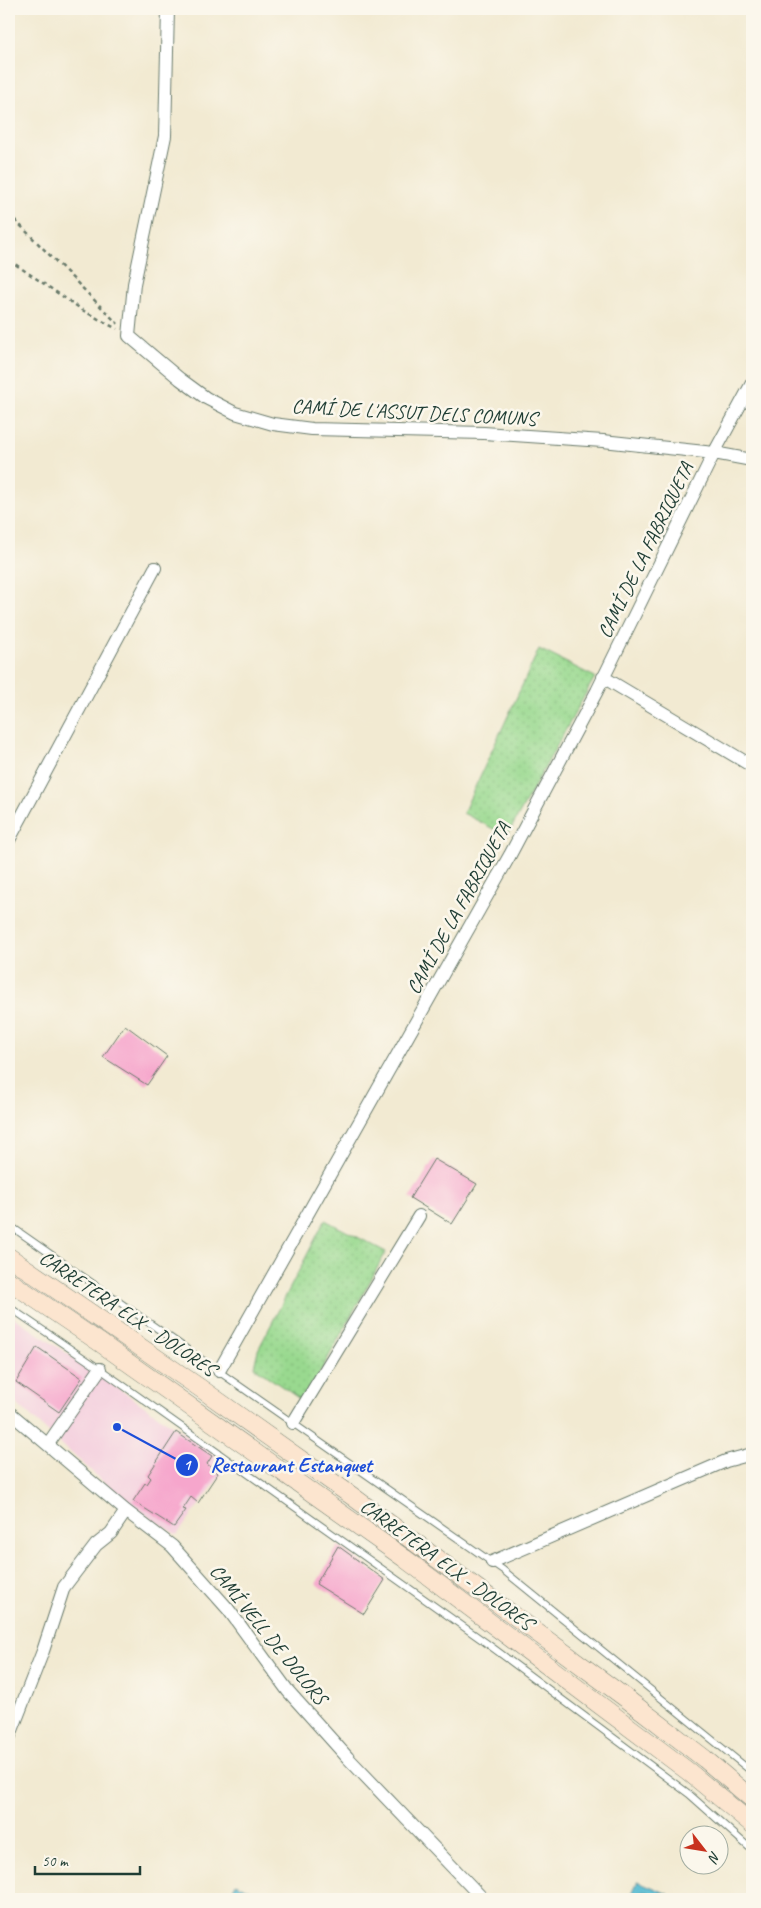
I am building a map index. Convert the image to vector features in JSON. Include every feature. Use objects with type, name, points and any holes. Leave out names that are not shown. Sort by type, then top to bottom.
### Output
[{"type":"main road","name":"CARRETERA ELX - DOLORES","points":[[9,1257],[200,1388],[352,1496],[619,1693],[752,1799]]},
{"type":"main road","name":"CARRETERA ELX - DOLORES","points":[[9,1281],[99,1342],[344,1515],[532,1653],[689,1772],[752,1824]]},
{"type":"street","points":[[129,336],[134,284],[164,136],[168,9]]},
{"type":"street","name":"CAMÍ DE L'ASSUT DELS COMUNS","points":[[129,336],[180,379],[206,398],[235,413],[274,424],[312,429],[484,433],[603,441],[714,453],[752,460]]},
{"type":"street","name":"CAMÍ DE LA FABRIQUETA","points":[[218,1372],[510,855],[604,677],[714,453],[752,383]]},
{"type":"street","points":[[9,840],[155,568]]},
{"type":"street","points":[[604,677],[752,766]]},
{"type":"street","points":[[293,1423],[419,1216]]},
{"type":"street","points":[[48,1444],[100,1369]]},
{"type":"street","name":"CAMÍ VELL DE DOLORS","points":[[9,1412],[126,1511],[172,1546],[228,1609],[288,1691],[341,1751],[483,1899]]},
{"type":"street","points":[[492,1562],[726,1461],[752,1454]]},
{"type":"street","points":[[9,1738],[43,1651],[64,1588],[96,1545],[111,1532],[126,1511]]},
{"type":"lane","points":[[9,1225],[492,1562],[752,1772]]},
{"type":"lane","points":[[9,1307],[100,1369],[485,1642],[689,1794],[752,1850]]},
{"type":"path","points":[[9,214],[129,336]]},
{"type":"path","points":[[9,260],[84,311],[129,336]]},
{"type":"shaded area","points":[[9,1314],[229,1464],[177,1535],[127,1503],[9,1397]]},
{"type":"green space","points":[[539,649],[595,677],[507,836],[463,813]]},
{"type":"green space","points":[[325,1220],[386,1252],[304,1402],[254,1367],[258,1350]]},
{"type":"water","points":[[638,1881],[668,1894],[665,1899],[629,1899]]},
{"type":"water","points":[[236,1883],[269,1899],[228,1899]]},
{"type":"building","points":[[125,1025],[167,1056],[147,1085],[103,1057]]},
{"type":"building","points":[[434,1159],[477,1184],[452,1224],[410,1198]]},
{"type":"building","points":[[37,1347],[82,1378],[59,1412],[16,1382]]},
{"type":"building","points":[[176,1432],[212,1456],[207,1464],[218,1473],[198,1503],[191,1497],[183,1509],[186,1510],[174,1527],[133,1501],[145,1483],[147,1484],[151,1478],[148,1475]]},
{"type":"building","points":[[338,1546],[385,1580],[364,1614],[316,1584]]},
{"type":"place","name":"Restaurant Estanquet","points":[[117,1427]]}]
